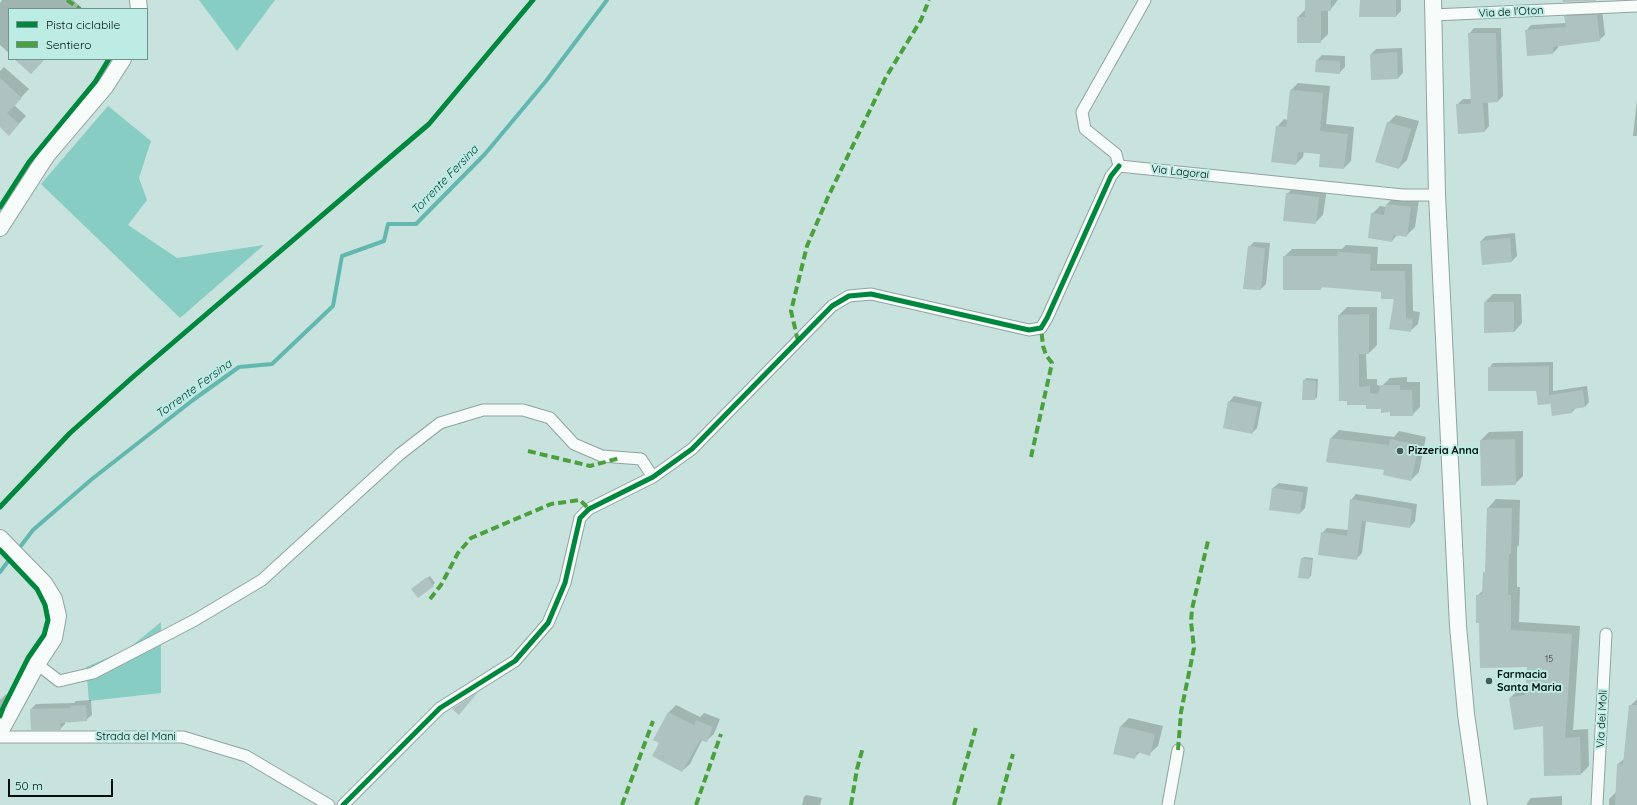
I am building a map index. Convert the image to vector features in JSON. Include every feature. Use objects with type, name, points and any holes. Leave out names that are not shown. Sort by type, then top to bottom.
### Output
[{"type":"main road","points":[[1433,8],[1436,195],[1458,626],[1466,714],[1479,805]]},
{"type":"main road","points":[[0,228],[46,155],[106,87],[122,60]]},
{"type":"main road","points":[[0,538],[44,583],[54,599],[58,616],[54,638],[37,664],[0,732]]},
{"type":"street","points":[[343,805],[440,708],[515,661],[548,624],[565,583],[580,518],[589,509],[653,477],[692,449],[832,306],[849,296],[871,294],[1029,330],[1041,328],[1047,318],[1112,176],[1119,166],[1116,154],[1086,129],[1082,112],[1145,0]]},
{"type":"street","name":"Via de l'Oton","points":[[1433,8],[1637,6]]},
{"type":"street","name":"Via Lagorai","points":[[1119,166],[1403,195],[1436,195]]},
{"type":"street","points":[[37,664],[59,681],[93,673],[195,620],[262,580],[400,454],[440,423],[483,410],[523,410],[550,418],[574,444],[602,456],[641,459],[653,477]]},
{"type":"street","name":"Via dei Moli","points":[[1597,805],[1606,634]]},
{"type":"street","name":"Strada del Mani","points":[[0,737],[183,737],[246,756],[329,805]]},
{"type":"street","points":[[1168,805],[1178,750]]},
{"type":"shaded area","points":[[199,0],[275,0],[237,51]]},
{"type":"shaded area","points":[[108,106],[151,141],[139,178],[147,200],[128,225],[177,258],[264,245],[180,318],[41,184]]},
{"type":"shaded area","points":[[161,622],[161,693],[89,701],[86,667],[128,649]]},
{"type":"building","points":[[1305,0],[1331,0],[1331,11],[1321,11],[1321,43],[1297,43],[1297,17],[1305,17]]},
{"type":"building","points":[[1360,0],[1396,0],[1396,17],[1359,17]]},
{"type":"building","points":[[1562,0],[1595,0],[1596,1],[1563,2]]},
{"type":"building","points":[[1597,15],[1600,41],[1553,47],[1553,54],[1527,56],[1525,30],[1566,27],[1564,16]]},
{"type":"building","points":[[1468,33],[1496,33],[1498,102],[1483,103],[1485,132],[1458,134],[1456,104],[1471,104]]},
{"type":"building","points":[[1397,52],[1398,79],[1371,80],[1370,54]]},
{"type":"building","points":[[15,60],[44,60],[31,74]]},
{"type":"building","points":[[1316,60],[1340,61],[1340,74],[1315,72]]},
{"type":"building","points":[[0,78],[22,98],[7,113],[19,124],[9,136],[0,127]]},
{"type":"building","points":[[1290,90],[1323,93],[1320,131],[1348,134],[1344,169],[1319,167],[1320,154],[1298,152],[1296,165],[1271,162],[1276,126],[1286,127]]},
{"type":"building","points":[[1387,122],[1411,129],[1399,169],[1375,162]]},
{"type":"building","points":[[1286,193],[1319,197],[1316,224],[1283,221]]},
{"type":"building","points":[[1386,204],[1411,207],[1407,237],[1393,235],[1392,242],[1368,238],[1371,213],[1384,215]]},
{"type":"building","points":[[1510,238],[1512,262],[1482,265],[1480,241]]},
{"type":"building","points":[[1248,246],[1265,248],[1261,290],[1243,289]]},
{"type":"building","points":[[1338,252],[1371,254],[1370,271],[1405,271],[1406,318],[1413,319],[1411,332],[1389,329],[1394,299],[1381,299],[1381,292],[1321,287],[1321,290],[1283,290],[1283,256],[1337,256]]},
{"type":"building","points":[[1484,302],[1514,302],[1514,332],[1484,333]]},
{"type":"building","points":[[1369,314],[1369,354],[1359,354],[1359,387],[1370,386],[1370,393],[1378,394],[1381,385],[1400,385],[1400,390],[1412,390],[1413,416],[1390,416],[1390,412],[1381,413],[1381,409],[1366,409],[1366,405],[1347,405],[1347,401],[1339,401],[1338,315]]},
{"type":"building","points":[[1549,366],[1549,395],[1583,390],[1585,407],[1572,409],[1572,413],[1552,416],[1550,400],[1550,404],[1538,405],[1536,391],[1488,391],[1488,367]]},
{"type":"building","points":[[1303,380],[1316,381],[1315,400],[1302,400]]},
{"type":"building","points":[[1228,401],[1258,407],[1252,434],[1223,428]]},
{"type":"building","points":[[1330,438],[1389,445],[1390,439],[1419,445],[1411,481],[1383,475],[1384,470],[1326,462]]},
{"type":"building","points":[[1515,439],[1516,485],[1481,486],[1480,440]]},
{"type":"building","points":[[1272,488],[1303,492],[1300,514],[1269,510]]},
{"type":"building","points":[[1350,499],[1412,509],[1410,528],[1362,521],[1357,560],[1318,555],[1321,532],[1347,536]]},
{"type":"building","points":[[1487,508],[1512,508],[1508,595],[1511,595],[1511,630],[1572,634],[1565,738],[1580,737],[1581,775],[1544,776],[1543,726],[1514,730],[1509,698],[1525,695],[1527,667],[1480,668],[1479,623],[1476,623],[1476,595],[1482,595],[1483,572],[1485,572]]},
{"type":"building","points":[[1301,558],[1312,560],[1309,579],[1298,578]]},
{"type":"building","points":[[427,577],[434,586],[418,598],[411,589]]},
{"type":"building","points":[[478,692],[459,715],[452,709]]},
{"type":"building","points":[[86,705],[87,721],[60,723],[61,730],[31,730],[30,709],[70,708],[70,706]]},
{"type":"building","points":[[1629,705],[1637,705],[1637,805],[1615,805],[1617,764],[1623,764]]},
{"type":"building","points":[[668,712],[694,725],[696,720],[713,727],[707,742],[700,740],[682,772],[652,756],[659,743],[653,740]]},
{"type":"building","points":[[1120,726],[1155,734],[1150,756],[1137,752],[1135,759],[1113,754]]},
{"type":"waterway","name":"Torrente Fersina","points":[[17,551],[33,530],[92,479],[193,400],[239,367],[272,364],[333,306],[342,256],[384,241],[388,224],[416,224],[485,154],[546,81],[607,0]]},
{"type":"waterway","name":"Torrente Fersina","points":[[0,572],[12,556]]},
{"type":"marked path","points":[[67,0],[79,8]]},
{"type":"marked path","points":[[798,341],[791,311],[807,246],[828,197],[886,77],[921,20],[929,0]]},
{"type":"marked path","points":[[1031,457],[1052,363],[1046,355],[1043,346],[1041,328]]},
{"type":"marked path","points":[[528,451],[590,466],[620,458]]},
{"type":"marked path","points":[[430,599],[441,585],[458,553],[471,538],[551,504],[580,500],[589,509]]},
{"type":"marked path","points":[[1178,750],[1181,712],[1194,648],[1191,622],[1192,609],[1208,541]]},
{"type":"marked path","points":[[622,805],[653,721]]},
{"type":"marked path","points":[[954,805],[976,727]]},
{"type":"marked path","points":[[696,805],[721,734]]},
{"type":"marked path","points":[[851,805],[857,769],[863,747]]},
{"type":"marked path","points":[[999,805],[1013,754]]},
{"type":"cycle path","points":[[0,507],[70,433],[134,376],[429,124],[533,0]]},
{"type":"cycle path","points":[[0,207],[29,162],[95,82],[108,60]]},
{"type":"cycle path","points":[[343,805],[440,708],[515,661],[548,623],[565,583],[580,518],[589,509],[653,477],[692,449],[832,306],[849,296],[871,294],[1029,330],[1041,328],[1047,318],[1111,176],[1119,166]]},
{"type":"cycle path","points":[[0,550],[37,589],[45,605],[48,620],[44,635],[28,658],[0,716]]},
{"type":"place","name":"Pizzeria Anna","points":[[1400,451]]},
{"type":"place","name":"Farmacia Santa Maria","points":[[1489,681]]}]
